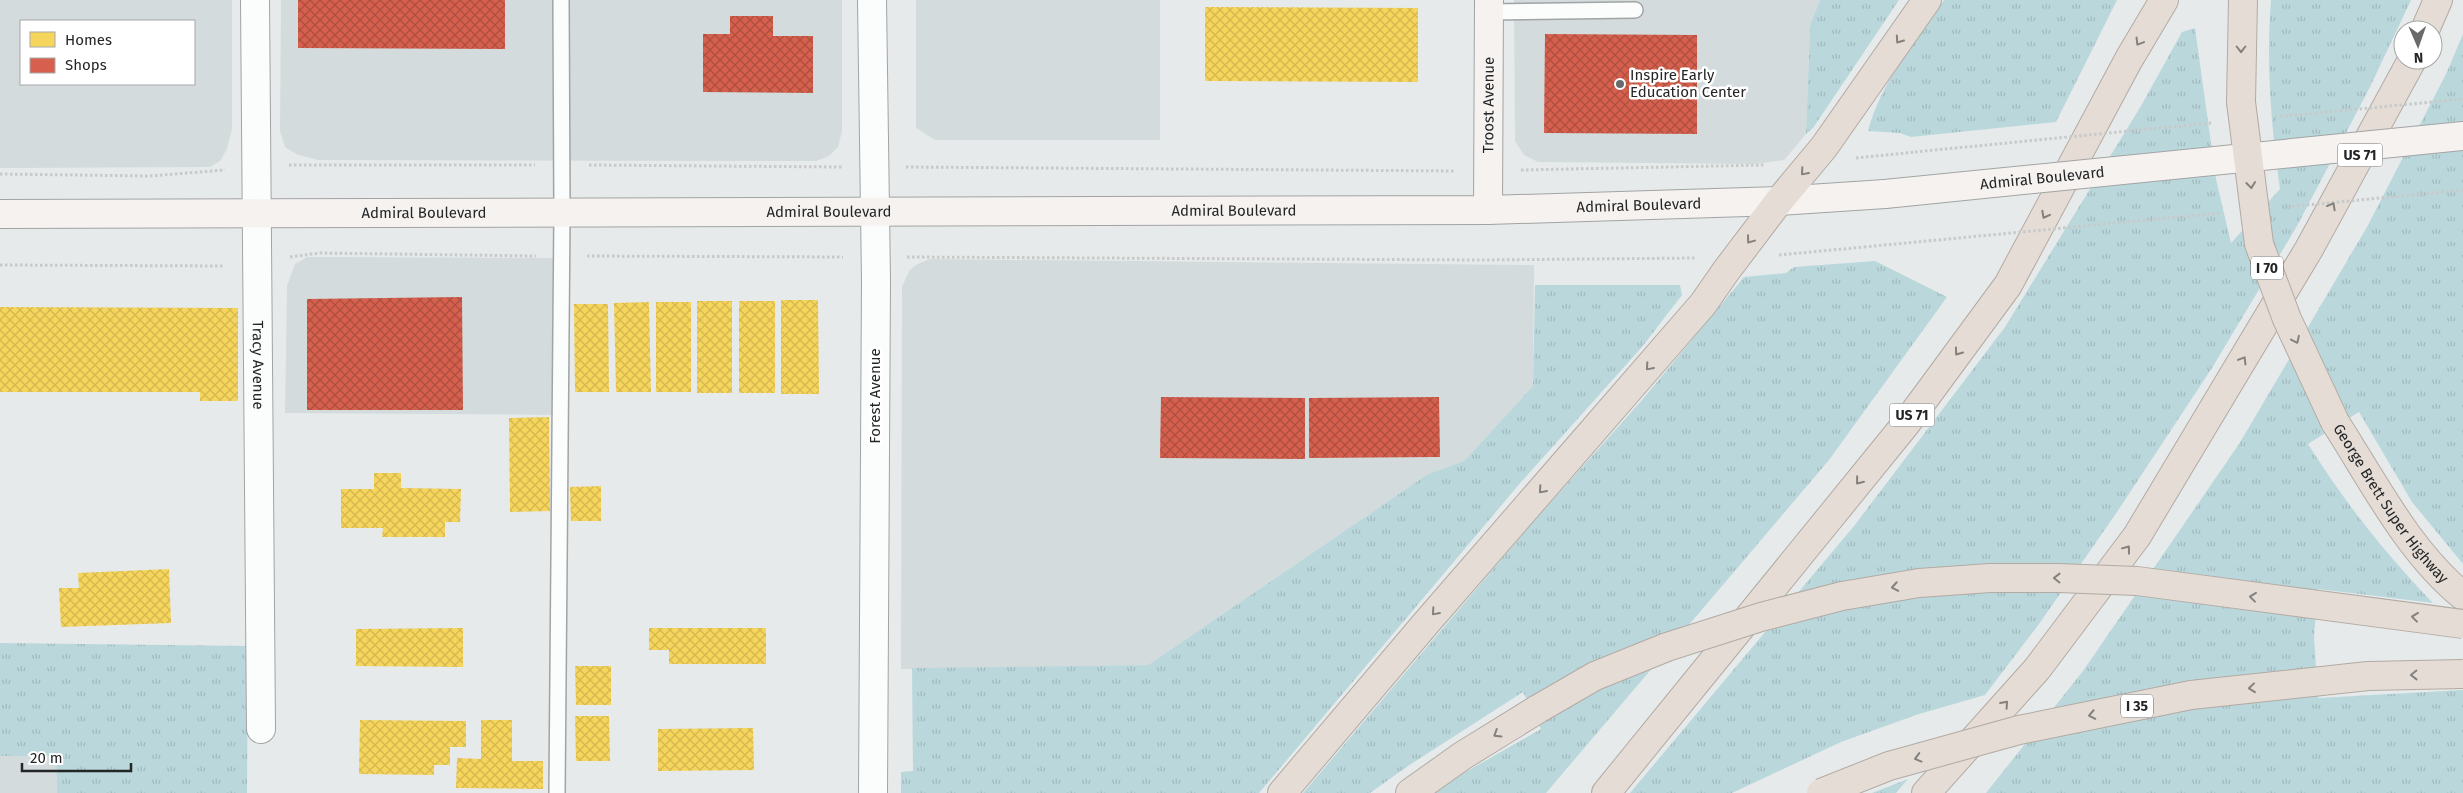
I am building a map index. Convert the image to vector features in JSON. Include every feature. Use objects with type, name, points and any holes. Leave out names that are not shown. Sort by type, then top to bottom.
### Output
[{"type":"highway","points":[[1282,793],[1426,622],[1703,304],[1779,201],[1814,161],[1926,0]]},
{"type":"highway","name":"US 71","points":[[1606,793],[1905,425],[2008,284],[2129,59],[2164,0]]},
{"type":"highway","name":"George Brett Super Highway","points":[[2243,0],[2241,102],[2258,244],[2286,319],[2335,422],[2409,537],[2450,585],[2463,596]]},
{"type":"highway","points":[[2429,20],[2438,0]]},
{"type":"highway","name":"US 71","points":[[1926,793],[2037,669],[2137,536],[2308,249],[2406,70]]},
{"type":"highway","points":[[1410,793],[1462,756],[1538,708],[1595,676],[1667,647],[1761,617],[1842,596],[1919,583],[1990,578],[2058,578],[2137,582],[2463,624]]},
{"type":"highway","name":"I 35","points":[[1821,793],[1889,766],[2018,730],[2191,695],[2368,676],[2463,674]]},
{"type":"street","name":"Tracy Avenue","points":[[255,0],[261,729]]},
{"type":"street","name":"Forest Avenue","points":[[872,0],[875,212],[874,793]]},
{"type":"street","name":"Troost Avenue","points":[[1488,210],[1489,6]]},
{"type":"street","name":"Admiral Boulevard","points":[[0,214],[1488,210],[1779,201],[1885,194],[2463,136]]},
{"type":"lane","points":[[557,793],[562,213],[561,0]]},
{"type":"lane","points":[[1489,6],[1635,10]]},
{"type":"path","points":[[2267,118],[2463,99]]},
{"type":"path","points":[[0,174],[150,176],[310,164],[1488,171],[1763,165],[2218,123]]},
{"type":"path","points":[[2286,207],[2463,190]]},
{"type":"path","points":[[0,264],[216,268],[320,253],[561,256],[1660,259],[1769,256],[2227,213]]},
{"type":"shaded area","points":[[0,0],[232,0],[232,129],[227,149],[220,161],[210,167],[0,168]]},
{"type":"shaded area","points":[[281,0],[842,0],[842,131],[838,147],[829,156],[816,161],[318,160],[298,155],[285,147],[280,131]]},
{"type":"shaded area","points":[[916,0],[1160,0],[1160,140],[935,140],[916,128]]},
{"type":"shaded area","points":[[1514,0],[1820,0],[1810,25],[1806,134],[1784,160],[1756,164],[1538,162],[1524,155],[1515,141]]},
{"type":"shaded area","points":[[307,257],[567,258],[565,415],[285,413],[287,286],[295,264]]},
{"type":"shaded area","points":[[929,259],[1534,265],[1533,386],[1464,461],[1428,474],[1148,665],[901,669],[902,287],[909,271],[916,265]]},
{"type":"shaded area","points":[[0,756],[56,756],[57,793],[0,793]]},
{"type":"green space","points":[[1820,0],[1899,0],[1813,128],[1806,134],[1810,25]]},
{"type":"green space","points":[[1944,0],[2117,0],[2056,122],[1911,137],[1900,133],[1868,131],[1881,96],[1890,79]]},
{"type":"green space","points":[[2271,0],[2411,0],[2402,20],[2393,20],[2393,38],[2370,87],[2297,226],[2212,368],[2115,515],[2039,624],[1985,695],[1916,715],[1841,742],[1732,793],[1630,793],[1854,526],[2005,327],[2141,106],[2182,32],[2195,28],[2216,179],[2231,243],[2280,189],[2270,95]]},
{"type":"green space","points":[[2463,34],[2463,564],[2412,502],[2359,412],[2308,444],[2366,527],[2433,603],[2318,589],[2314,636],[2318,698],[2463,690],[2463,793],[1986,793],[2083,671],[2239,444],[2367,227],[2446,74]]},
{"type":"green space","points":[[1875,261],[1947,297],[1829,460],[1546,793],[1435,793],[1462,774],[1541,729],[1523,692],[1408,766],[1370,793],[1303,793],[1534,521],[1642,400],[1744,277],[1786,273],[1794,267]]},
{"type":"green space","points":[[1535,285],[1680,285],[1682,295],[1642,347],[1521,482],[1259,793],[901,793],[901,772],[913,771],[912,668],[1148,665],[1428,474],[1464,461],[1533,386]]},
{"type":"green space","points":[[0,643],[248,646],[247,793],[57,793],[56,756],[0,756]]},
{"type":"green space","points":[[1908,779],[1896,793],[1872,793]]},
{"type":"building: Homes","points":[[1205,7],[1418,8],[1418,82],[1205,81]]},
{"type":"building: Homes","points":[[781,300],[818,300],[819,394],[781,394]]},
{"type":"building: Homes","points":[[697,301],[732,301],[732,393],[697,393]]},
{"type":"building: Homes","points":[[739,301],[775,301],[775,393],[739,393]]},
{"type":"building: Homes","points":[[649,302],[651,392],[616,392],[614,303]]},
{"type":"building: Homes","points":[[656,302],[691,302],[691,392],[656,392]]},
{"type":"building: Homes","points":[[574,304],[608,304],[609,392],[575,392]]},
{"type":"building: Homes","points":[[0,307],[238,308],[238,401],[200,401],[200,392],[0,392]]},
{"type":"building: Homes","points":[[549,417],[550,511],[510,512],[509,418]]},
{"type":"building: Homes","points":[[374,473],[401,473],[401,488],[461,489],[460,522],[445,522],[445,537],[382,537],[383,528],[341,528],[341,489],[374,489]]},
{"type":"building: Homes","points":[[601,486],[601,521],[571,521],[570,487]]},
{"type":"building: Homes","points":[[169,569],[171,623],[61,627],[59,588],[79,588],[78,573]]},
{"type":"building: Homes","points":[[463,628],[463,667],[356,666],[356,629]]},
{"type":"building: Homes","points":[[649,628],[766,628],[766,664],[669,664],[669,650],[649,650]]},
{"type":"building: Homes","points":[[575,666],[611,666],[611,705],[576,705]]},
{"type":"building: Homes","points":[[575,716],[609,716],[610,761],[576,761]]},
{"type":"building: Homes","points":[[360,720],[466,721],[466,747],[450,747],[450,765],[434,765],[434,775],[359,774]]},
{"type":"building: Homes","points":[[481,720],[512,720],[512,761],[543,761],[543,789],[456,788],[457,758],[481,759]]},
{"type":"building: Homes","points":[[753,728],[754,770],[658,771],[658,729]]},
{"type":"building: Shops","points":[[298,0],[505,0],[505,49],[298,48]]},
{"type":"building: Shops","points":[[730,16],[773,16],[773,36],[813,36],[813,93],[703,92],[703,34],[730,34]]},
{"type":"building: Shops","name":"Inspire Early Education Center","points":[[1545,34],[1697,35],[1697,134],[1544,133]]},
{"type":"building: Shops","points":[[462,297],[463,410],[307,410],[307,299]]},
{"type":"building: Shops","points":[[1161,397],[1305,398],[1305,459],[1160,458]]},
{"type":"building: Shops","points":[[1439,397],[1440,457],[1309,458],[1309,398]]},
{"type":"place","name":"Inspire Early Education Center","points":[[1620,84]]}]
